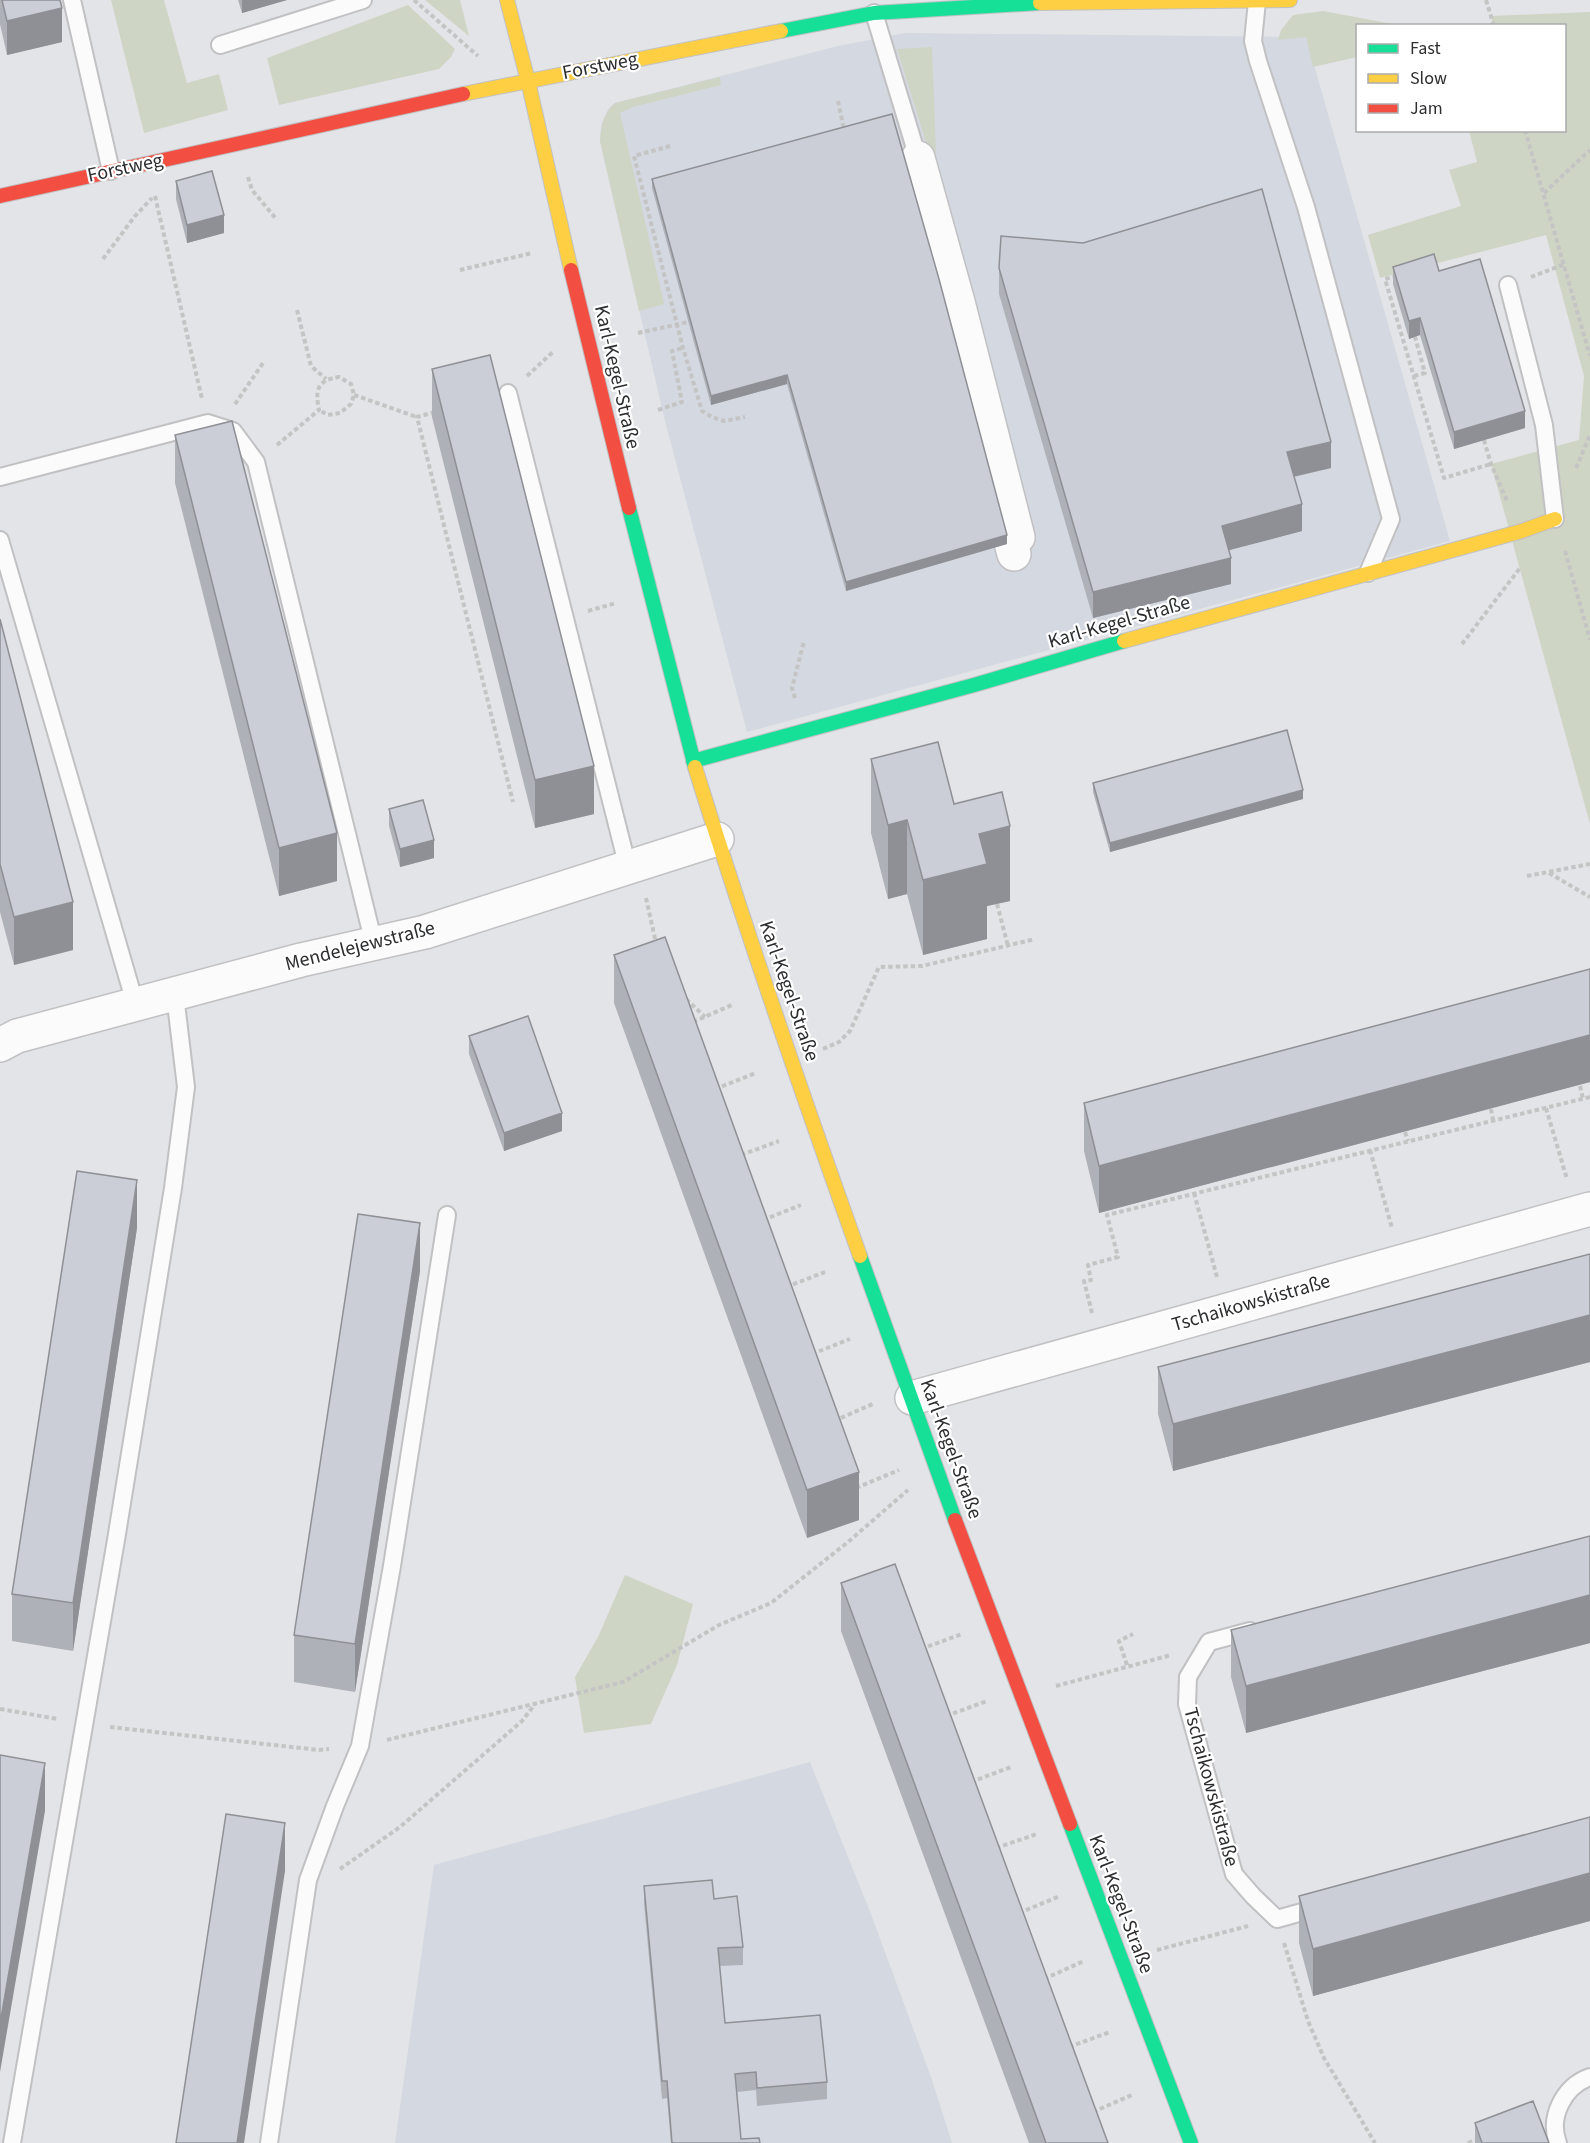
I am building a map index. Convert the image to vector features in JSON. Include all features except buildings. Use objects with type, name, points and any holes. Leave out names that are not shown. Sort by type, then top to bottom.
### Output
[{"type":"street","name":"Karl-Kegel-Straße","points":[[507,0],[528,81],[600,394],[693,761],[717,839],[817,1137],[939,1478],[1191,2143]]},
{"type":"street","name":"Forstweg","points":[[0,196],[528,81],[874,13],[1050,3],[1290,0]]},
{"type":"street","points":[[918,158],[1018,537],[1011,543],[1014,554]]},
{"type":"street","name":"Karl-Kegel-Straße","points":[[693,761],[974,685],[1194,621],[1522,531],[1555,519]]},
{"type":"street","name":"Mendelejewstraße","points":[[0,1045],[16,1036],[135,1003],[175,995],[301,960],[425,932],[717,839]]},
{"type":"street","name":"Tschaikowskistraße","points":[[912,1398],[1584,1210]]},
{"type":"lane","points":[[72,0],[111,171]]},
{"type":"lane","points":[[220,45],[363,0]]},
{"type":"lane","points":[[1257,1],[1253,41],[1258,62],[1306,207],[1391,519],[1367,574]]},
{"type":"lane","points":[[874,13],[918,158]]},
{"type":"lane","points":[[1508,285],[1544,425],[1555,519]]},
{"type":"lane","points":[[508,393],[634,866]]},
{"type":"lane","points":[[0,477],[214,425],[233,430],[256,462],[374,944]]},
{"type":"lane","points":[[0,540],[135,1003]]},
{"type":"lane","points":[[12,2143],[85,1724],[173,1188],[186,1087],[175,995]]},
{"type":"lane","points":[[269,2143],[308,1880],[360,1746],[392,1566],[447,1215]]},
{"type":"lane","name":"Tschaikowskistraße","points":[[1267,1627],[1209,1642],[1188,1677],[1187,1704],[1234,1874],[1277,1919]]},
{"type":"lane","points":[[1277,1919],[1333,1903]]},
{"type":"lane","points":[[1558,2143],[1555,2136],[1555,2112],[1581,2080],[1590,2077]]},
{"type":"path","points":[[414,0],[484,61]]},
{"type":"path","points":[[1486,0],[1493,24]]},
{"type":"path","points":[[838,101],[845,134]]},
{"type":"path","points":[[1526,132],[1590,357]]},
{"type":"path","points":[[238,144],[252,190],[277,220]]},
{"type":"path","points":[[670,147],[634,156],[676,325],[702,411],[724,421],[745,417]]},
{"type":"path","points":[[1544,193],[1590,150]]},
{"type":"path","points":[[103,258],[135,216],[155,195],[214,425]]},
{"type":"path","points":[[460,270],[532,253]]},
{"type":"path","points":[[1508,285],[1565,264]]},
{"type":"path","points":[[1403,274],[1385,279],[1444,478],[1491,464]]},
{"type":"path","points":[[297,310],[311,366],[326,379]]},
{"type":"path","points":[[638,333],[702,319]]},
{"type":"path","points":[[1414,376],[1425,373],[1415,337]]},
{"type":"path","points":[[658,410],[682,402],[672,351],[683,348]]},
{"type":"path","points":[[508,393],[554,351]]},
{"type":"path","points":[[214,425],[263,363]]},
{"type":"path","points":[[339,377],[351,384],[354,395],[351,404],[340,413],[328,415],[319,410],[317,397],[319,386],[326,379],[339,377]]},
{"type":"path","points":[[354,395],[417,417],[439,411]]},
{"type":"path","points":[[275,446],[319,410]]},
{"type":"path","points":[[417,417],[513,802]]},
{"type":"path","points":[[1484,440],[1491,464],[1508,502]]},
{"type":"path","points":[[1555,519],[1590,640]]},
{"type":"path","points":[[1462,644],[1524,562]]},
{"type":"path","points":[[606,606],[617,603]]},
{"type":"path","points":[[804,641],[792,688],[804,731]]},
{"type":"path","points":[[1527,876],[1590,864]]},
{"type":"path","points":[[634,866],[657,950]]},
{"type":"path","points":[[1548,872],[1590,897]]},
{"type":"path","points":[[997,904],[1008,946]]},
{"type":"path","points":[[822,1049],[839,1042],[850,1031],[879,967],[922,966],[1035,939]]},
{"type":"path","points":[[685,998],[705,1017]]},
{"type":"path","points":[[688,1024],[734,1004]]},
{"type":"path","points":[[714,1089],[756,1073]]},
{"type":"path","points":[[1580,1086],[1583,1099]]},
{"type":"path","points":[[1100,1345],[1084,1281],[1091,1280],[1088,1265],[1118,1257],[1107,1215],[1143,1204],[1590,1097]]},
{"type":"path","points":[[1546,1108],[1584,1210]]},
{"type":"path","points":[[1491,1110],[1493,1120]]},
{"type":"path","points":[[1405,1132],[1408,1141]]},
{"type":"path","points":[[738,1156],[779,1141]]},
{"type":"path","points":[[1370,1150],[1401,1262]]},
{"type":"path","points":[[1319,1154],[1321,1162]]},
{"type":"path","points":[[1230,1179],[1230,1185]]},
{"type":"path","points":[[1194,1193],[1226,1310]]},
{"type":"path","points":[[762,1221],[801,1204]]},
{"type":"path","points":[[785,1287],[825,1272]]},
{"type":"path","points":[[810,1355],[850,1339]]},
{"type":"path","points":[[824,1426],[875,1403]]},
{"type":"path","points":[[848,1491],[900,1469]]},
{"type":"path","points":[[0,1709],[85,1724],[319,1750],[360,1746],[535,1704],[623,1682],[719,1625],[771,1604],[908,1490]]},
{"type":"path","points":[[920,1649],[963,1634]]},
{"type":"path","points":[[1127,1665],[1119,1641],[1132,1634]]},
{"type":"path","points":[[1056,1686],[1174,1654]]},
{"type":"path","points":[[945,1716],[988,1701]]},
{"type":"path","points":[[306,1891],[400,1827],[522,1721],[535,1704]]},
{"type":"path","points":[[969,1782],[1012,1766]]},
{"type":"path","points":[[994,1849],[1038,1834]]},
{"type":"path","points":[[1018,1914],[1060,1896]]},
{"type":"path","points":[[1157,1950],[1277,1919],[1308,2021],[1324,2058],[1375,2143]]},
{"type":"path","points":[[1042,1980],[1084,1961]]},
{"type":"path","points":[[1067,2048],[1110,2032]]},
{"type":"path","points":[[1091,2112],[1134,2094]]},
{"type":"path","points":[[1468,2143],[1490,2135]]},
{"type":"shaded area","points":[[905,33],[1306,37],[1450,541],[747,732],[664,417],[600,141],[601,125],[609,108],[615,103],[838,46]]},
{"type":"shaded area","points":[[810,1762],[871,1914],[931,2077],[952,2143],[395,2143],[434,1865]]},
{"type":"green space","points":[[111,0],[164,0],[187,83],[219,74],[228,110],[144,133]]},
{"type":"green space","points":[[425,0],[460,0],[469,36]]},
{"type":"green space","points":[[408,5],[455,49],[451,57],[439,69],[279,105],[267,58]]},
{"type":"green space","points":[[1323,11],[1393,24],[1356,24],[1356,57],[1313,67],[1306,37],[1278,40],[1281,30],[1293,15]]},
{"type":"green space","points":[[1590,12],[1590,824],[1491,464],[1579,440],[1584,376],[1546,235],[1380,278],[1368,235],[1461,206],[1449,170],[1477,162],[1469,132],[1566,132],[1566,24],[1493,24],[1491,16]]},
{"type":"green space","points":[[932,47],[936,153],[930,155],[897,49]]},
{"type":"green space","points":[[720,77],[721,85],[633,107],[620,113],[664,304],[639,311],[600,141],[603,120],[615,103]]},
{"type":"green space","points":[[625,1575],[693,1604],[677,1665],[651,1724],[584,1733],[575,1677],[598,1637]]},
{"type":"traffic: fast","points":[[781,31],[874,13],[1040,3]]},
{"type":"traffic: fast","points":[[629,508],[695,767]]},
{"type":"traffic: fast","points":[[693,761],[974,685],[1124,641]]},
{"type":"traffic: fast","points":[[860,1256],[955,1520]]},
{"type":"traffic: fast","points":[[1070,1824],[1191,2143]]},
{"type":"traffic: slow","points":[[507,0],[571,270]]},
{"type":"traffic: slow","points":[[1040,3],[1290,0]]},
{"type":"traffic: slow","points":[[463,94],[781,31]]},
{"type":"traffic: slow","points":[[1124,641],[1522,531],[1555,519]]},
{"type":"traffic: slow","points":[[695,767],[775,1012],[860,1256]]},
{"type":"traffic: jam","points":[[0,196],[463,94]]},
{"type":"traffic: jam","points":[[571,270],[629,508]]},
{"type":"traffic: jam","points":[[955,1520],[1070,1824]]}]
